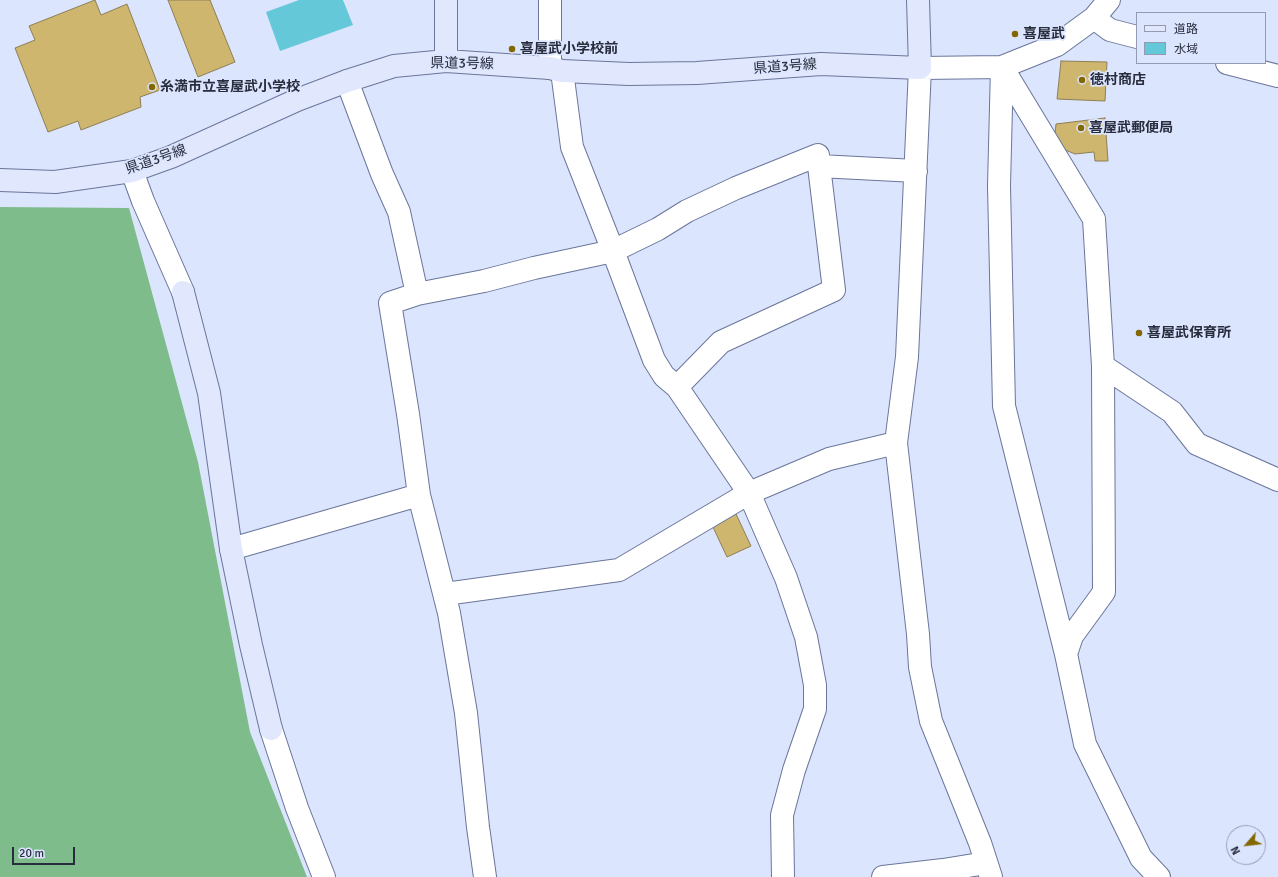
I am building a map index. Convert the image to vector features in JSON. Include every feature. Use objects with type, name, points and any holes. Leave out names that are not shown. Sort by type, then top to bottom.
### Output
[{"type":"main road","points":[[446,0],[446,61]]},
{"type":"main road","points":[[918,0],[920,68]]},
{"type":"main road","name":"県道3号線","points":[[0,180],[55,182],[132,171],[171,157],[297,100],[347,81],[394,66],[446,61],[629,74],[697,73],[821,64],[920,68]]},
{"type":"main road","points":[[183,292],[209,393],[231,549],[250,645],[271,729]]},
{"type":"street","points":[[550,0],[556,70],[572,147],[654,360],[664,376],[677,387],[749,493],[786,578],[806,637],[815,685],[815,709],[794,770],[782,815],[783,877]]},
{"type":"street","points":[[883,877],[943,870],[989,870],[980,843],[932,721],[920,667],[918,634],[896,443],[908,357],[920,68],[1002,67],[1057,45],[1094,18],[1109,0]]},
{"type":"street","points":[[1094,18],[1110,30],[1136,37]]},
{"type":"street","points":[[1231,64],[1278,76]]},
{"type":"street","points":[[1002,67],[1094,220],[1103,366],[1104,592],[1072,636],[1066,654]]},
{"type":"street","points":[[1002,67],[999,186],[1004,406],[1066,654],[1085,744],[1141,858],[1159,877]]},
{"type":"street","points":[[347,81],[382,174],[399,212],[417,294]]},
{"type":"street","points":[[486,877],[477,819],[466,713],[445,594],[419,496],[408,414],[390,302],[417,294],[484,281],[534,268],[613,251],[658,229],[687,211],[736,188],[818,156],[834,290],[721,342],[677,387]]},
{"type":"street","points":[[819,166],[916,171]]},
{"type":"street","points":[[132,171],[143,201],[183,292]]},
{"type":"street","points":[[1103,366],[1172,412],[1197,444],[1278,480]]},
{"type":"street","points":[[445,594],[619,570],[749,493],[829,458],[896,443]]},
{"type":"street","points":[[231,549],[419,496]]},
{"type":"street","points":[[271,729],[297,808],[324,877]]},
{"type":"green space","points":[[0,207],[129,208],[198,462],[250,732],[307,877],[0,877]]},
{"type":"water","points":[[299,0],[343,0],[353,25],[280,51],[266,12]]},
{"type":"building","points":[[95,0],[101,15],[127,4],[160,90],[140,97],[141,107],[81,130],[78,121],[48,132],[15,48],[35,40],[29,26]]},
{"type":"building","points":[[168,0],[210,0],[235,62],[198,77]]},
{"type":"building","name":"徳村商店","points":[[1061,61],[1107,62],[1105,101],[1057,99]]},
{"type":"building","points":[[1105,118],[1108,161],[1095,161],[1094,152],[1075,154],[1063,149],[1055,134],[1056,124]]},
{"type":"building","points":[[736,514],[751,546],[727,557],[712,525]]},
{"type":"place","name":"喜屋武","points":[[1015,34]]},
{"type":"place","name":"喜屋武小学校前","points":[[512,49]]},
{"type":"place","name":"徳村商店","points":[[1082,80]]},
{"type":"place","name":"糸満市立喜屋武小学校","points":[[152,87]]},
{"type":"place","name":"喜屋武郵便局","points":[[1081,128]]},
{"type":"place","name":"喜屋武保育所","points":[[1139,333]]}]
